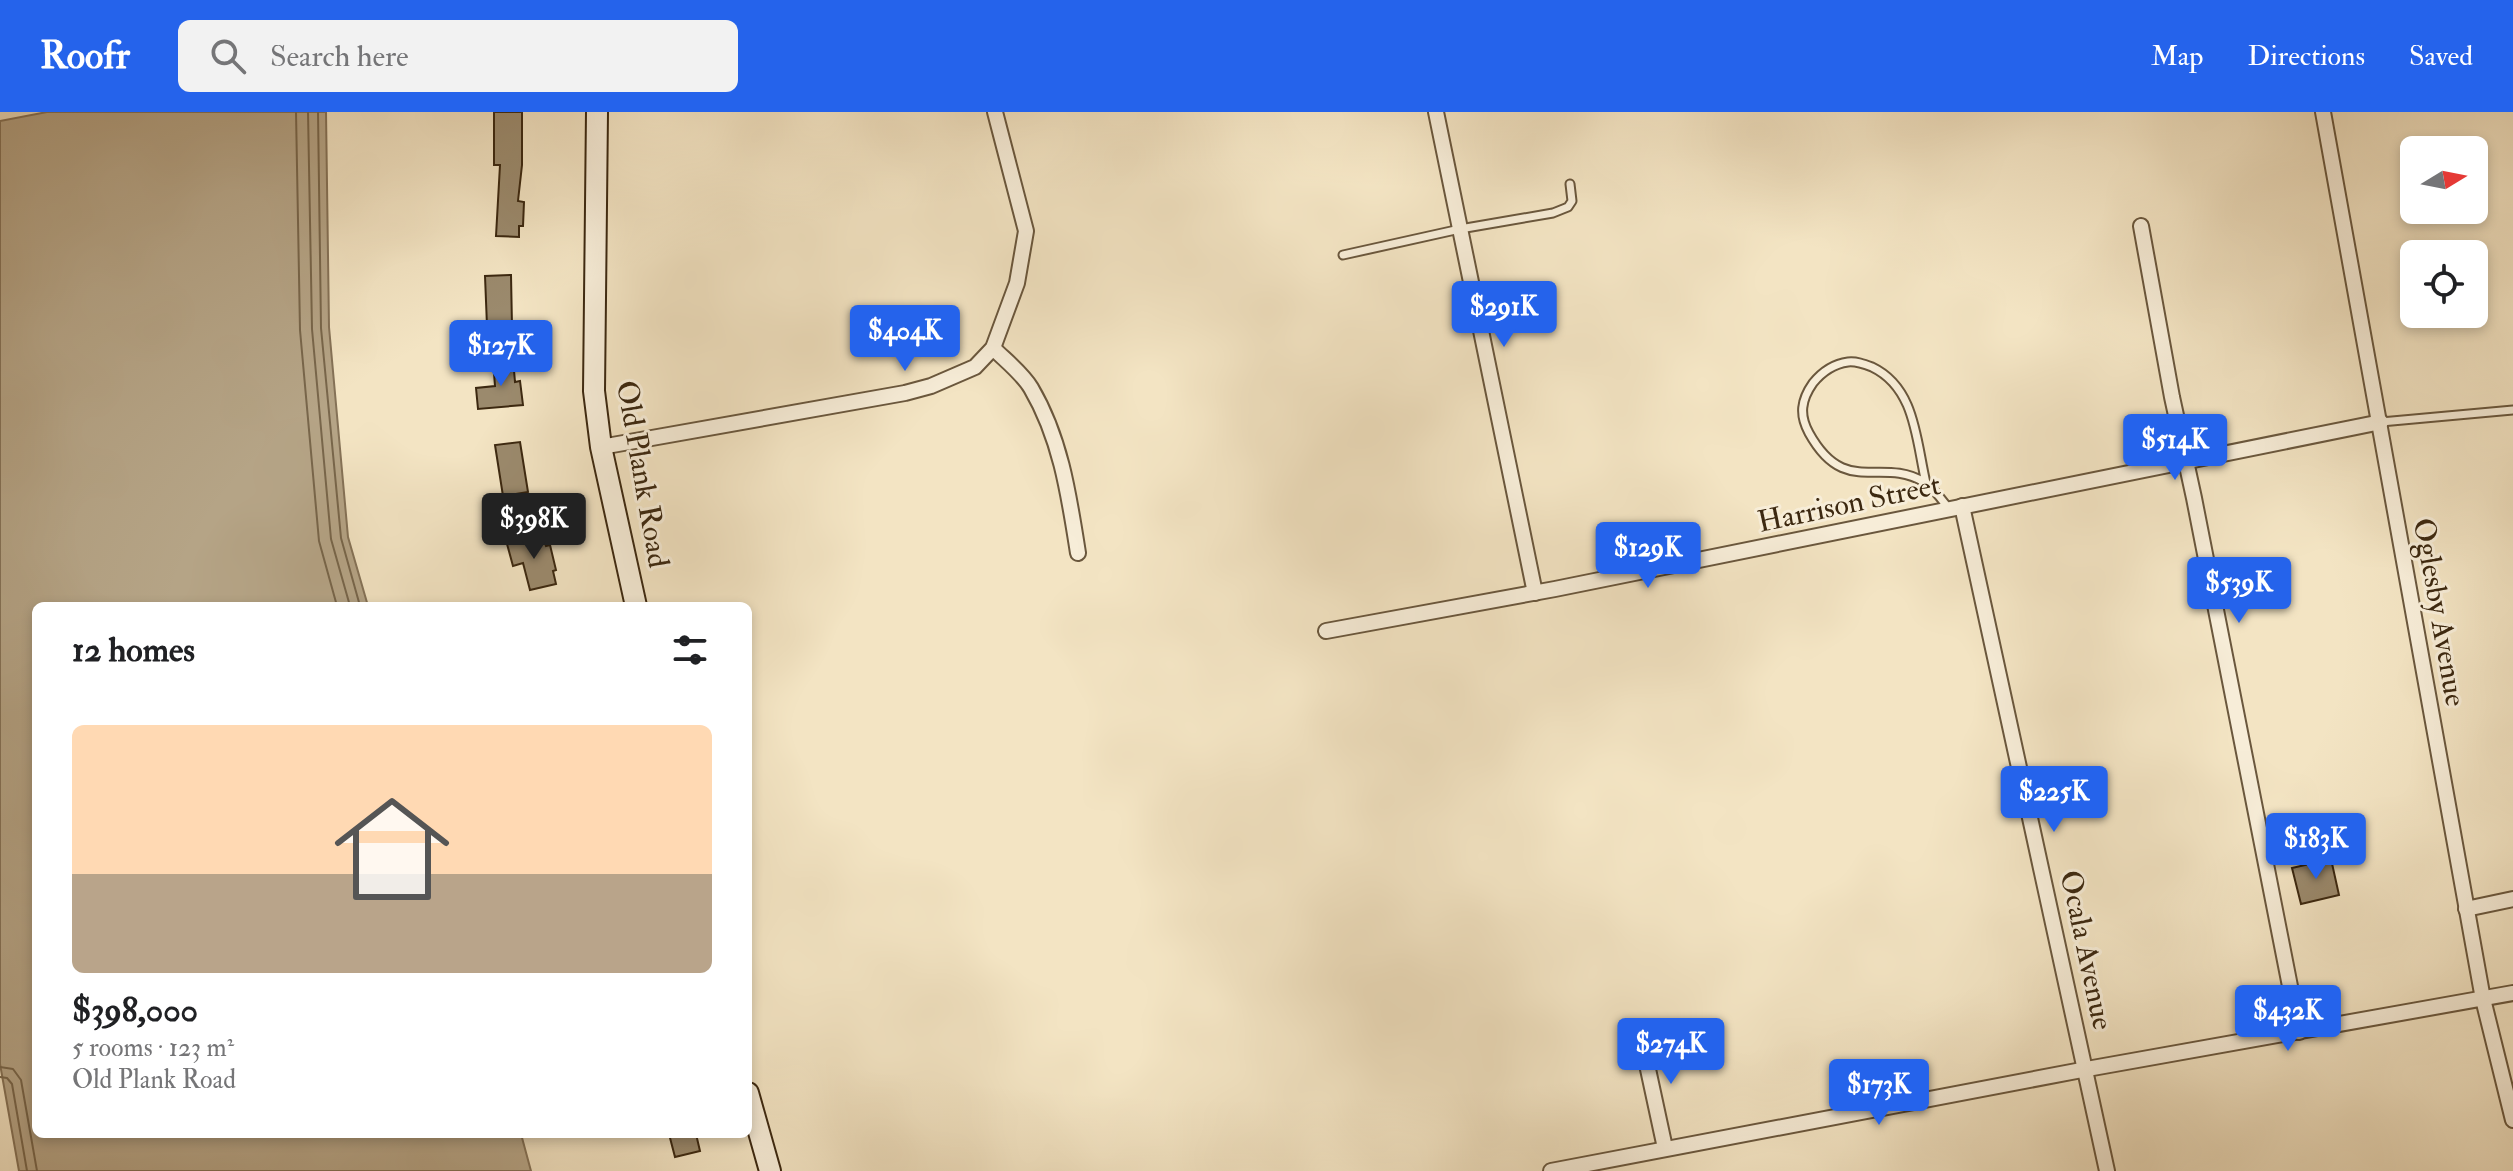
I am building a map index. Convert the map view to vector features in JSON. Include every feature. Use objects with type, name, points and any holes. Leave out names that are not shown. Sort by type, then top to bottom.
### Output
[{"type":"street","name":"Old Plank Road","points":[[597,112],[594,391],[601,447],[635,602]]},
{"type":"street","points":[[601,447],[905,393],[931,386],[975,367],[993,348],[1017,283],[1026,231],[995,112]]},
{"type":"street","points":[[1436,112],[1535,593]]},
{"type":"street","name":"Oglesby Avenue","points":[[2323,112],[2466,909],[2483,999],[2513,1120]]},
{"type":"street","points":[[2141,226],[2299,1032]]},
{"type":"street","points":[[993,348],[1030,386],[1057,443],[1068,485],[1078,553]]},
{"type":"street","name":"Harrison Street","points":[[1326,631],[1535,593],[2381,422]]},
{"type":"street","name":"Ocala Avenue","points":[[1956,507],[2087,1069],[2107,1171]]},
{"type":"street","points":[[2466,909],[2513,899]]},
{"type":"street","points":[[1551,1171],[2087,1069],[2513,993]]},
{"type":"street","points":[[1640,1032],[1665,1148]]},
{"type":"street","points":[[752,1107],[770,1171]]},
{"type":"lane","points":[[1343,255],[1460,229],[1553,213],[1568,207],[1572,201],[1570,184]]},
{"type":"lane","points":[[1926,483],[1908,404],[1884,373],[1864,364],[1849,362],[1832,367],[1819,376],[1803,397],[1802,421],[1819,452],[1847,471],[1904,474],[1926,483],[1956,507]]},
{"type":"lane","points":[[2381,422],[2513,410]]},
{"type":"water","points":[[47,112],[326,112],[329,327],[348,537],[367,602],[32,602],[32,1138],[522,1138],[531,1171],[19,1171],[0,1064],[0,121]]},
{"type":"building","points":[[494,112],[522,112],[518,201],[524,202],[523,226],[519,226],[519,237],[496,236],[500,165],[494,165]]},
{"type":"building","points":[[511,275],[512,326],[487,326],[485,276]]},
{"type":"building","points":[[513,359],[515,382],[520,381],[523,405],[478,409],[476,388],[495,386],[493,361]]},
{"type":"building","points":[[520,442],[528,492],[503,496],[495,445]]},
{"type":"building","points":[[543,536],[546,546],[550,545],[556,584],[530,590],[523,563],[513,566],[507,544]]},
{"type":"building","points":[[2331,859],[2339,895],[2301,904],[2292,868]]},
{"type":"building","points":[[670,1138],[697,1138],[700,1151],[675,1157]]}]
